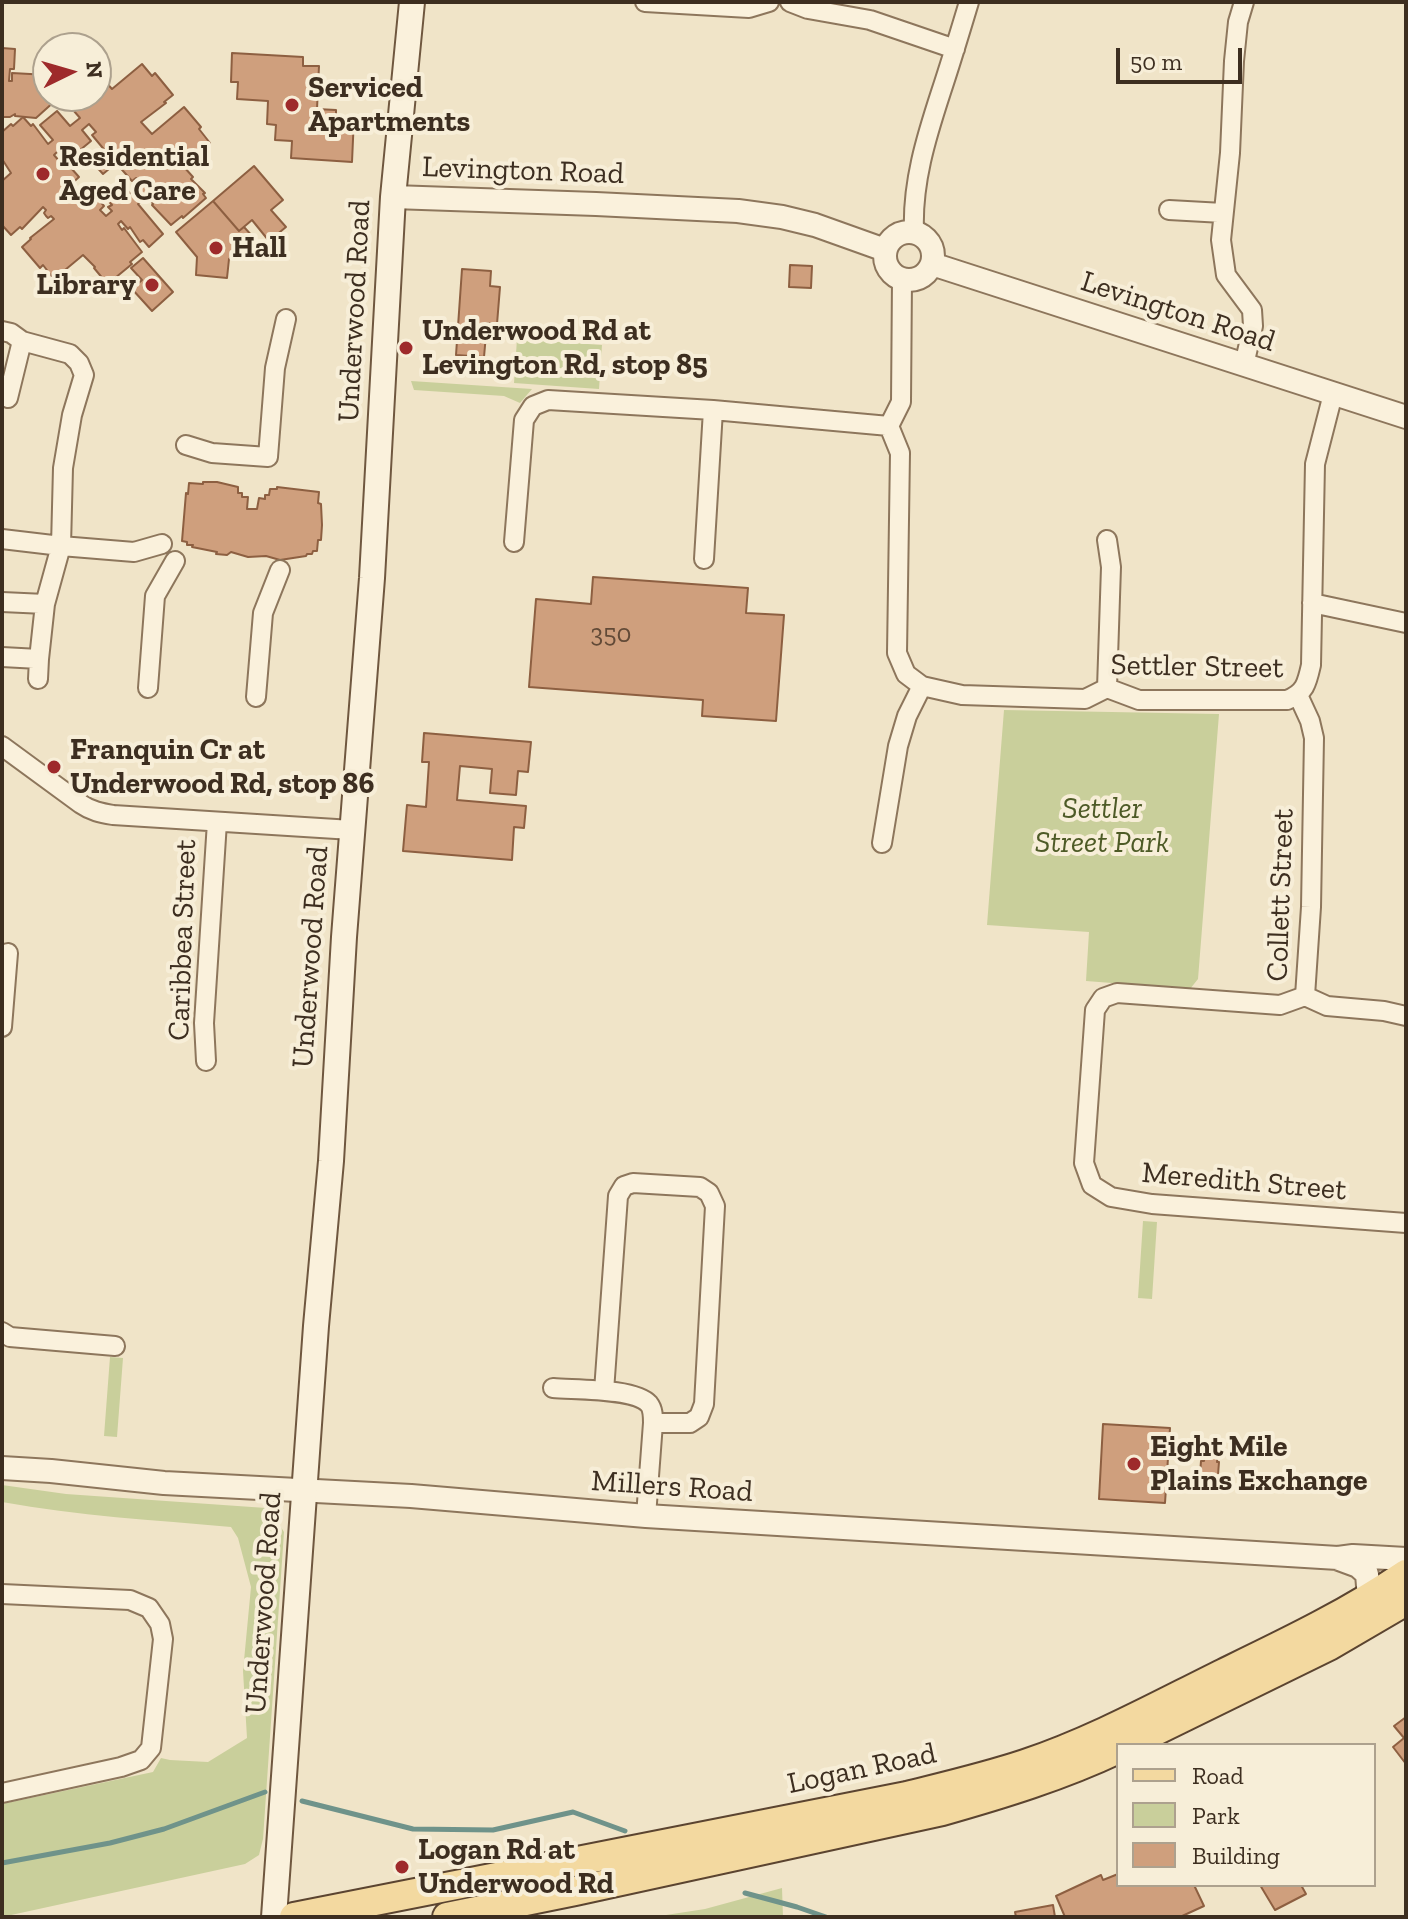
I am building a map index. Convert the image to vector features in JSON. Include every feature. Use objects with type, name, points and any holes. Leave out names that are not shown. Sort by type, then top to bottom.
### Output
[{"type":"main road","name":"Underwood Road","points":[[274,1917],[372,578],[393,197],[412,2]]},
{"type":"main road","name":"Logan Road","points":[[294,1917],[877,1802],[1025,1764],[1115,1727],[1321,1625],[1406,1574]]},
{"type":"main road","points":[[1131,1743],[1329,1646],[1406,1601]]},
{"type":"main road","name":"Logan Road","points":[[447,1917],[942,1811],[1045,1780],[1116,1750]]},
{"type":"street","points":[[645,2],[749,8],[769,2]]},
{"type":"street","points":[[790,2],[808,9],[870,20],[955,49]]},
{"type":"street","points":[[914,232],[913,210],[925,143],[969,2]]},
{"type":"street","points":[[1244,2],[1238,22],[1234,61],[1230,153],[1221,240],[1226,275],[1252,310],[1253,326],[1244,365]]},
{"type":"street","name":"Levington Road","points":[[393,197],[738,211],[815,225],[885,250]]},
{"type":"street","points":[[1169,210],[1223,213]]},
{"type":"street","points":[[914,232],[930,244],[932,264],[920,278],[902,280],[888,269],[885,250],[896,235],[914,232]]},
{"type":"street","name":"Levington Road","points":[[932,264],[1406,417]]},
{"type":"street","points":[[882,843],[898,746],[907,716],[922,686],[906,674],[897,653],[900,453],[889,426],[901,402],[902,280]]},
{"type":"street","points":[[186,445],[212,453],[268,457],[275,368],[286,319]]},
{"type":"street","points":[[2,331],[22,341],[70,354],[79,363],[84,375],[72,415],[63,468],[61,546],[45,604],[38,679]]},
{"type":"street","points":[[8,398],[22,341]]},
{"type":"street","name":"Settler Street","points":[[922,686],[962,695],[1070,699],[1085,699],[1107,688],[1139,700],[1287,700],[1298,695],[1308,682],[1311,665],[1315,464],[1333,394]]},
{"type":"street","points":[[514,542],[524,420],[533,406],[548,400],[713,410],[889,426]]},
{"type":"street","points":[[704,559],[713,410]]},
{"type":"street","points":[[2,539],[134,552],[162,544]]},
{"type":"street","points":[[1107,540],[1111,567],[1107,688]]},
{"type":"street","points":[[148,688],[155,596],[175,561]]},
{"type":"street","points":[[256,697],[263,613],[280,570]]},
{"type":"street","points":[[2,602],[45,604]]},
{"type":"street","points":[[1312,603],[1406,623]]},
{"type":"street","points":[[2,657],[39,659]]},
{"type":"street","name":"Collett Street","points":[[1298,695],[1314,738],[1311,907],[1305,996],[1327,1006],[1406,1016]]},
{"type":"street","points":[[2,746],[90,810],[113,815],[352,830]]},
{"type":"street","name":"Caribbea Street","points":[[206,1061],[204,1023],[217,822]]},
{"type":"street","points":[[2,1027],[8,953]]},
{"type":"street","name":"Meredith Street","points":[[1305,996],[1280,1005],[1117,993],[1103,998],[1095,1010],[1084,1163],[1092,1185],[1111,1197],[1152,1204],[1406,1223]]},
{"type":"street","points":[[604,1391],[618,1196],[624,1186],[633,1183],[700,1187],[709,1193],[715,1206],[704,1404],[699,1417],[690,1423],[653,1423]]},
{"type":"street","points":[[2,1332],[10,1337],[115,1346]]},
{"type":"street","points":[[553,1388],[636,1394],[648,1404],[653,1412],[653,1423],[646,1516]]},
{"type":"street","name":"Millers Road","points":[[2,1468],[164,1483],[411,1496],[646,1516],[1338,1558],[1406,1559]]},
{"type":"street","points":[[1338,1558],[1363,1569],[1369,1579],[1369,1598]]},
{"type":"street","points":[[2,1594],[130,1600],[149,1608],[160,1624],[163,1639],[154,1732],[151,1748],[141,1760],[2,1793]]},
{"type":"green space","points":[[517,339],[602,345],[599,389],[514,383]]},
{"type":"green space","points":[[411,381],[532,389],[520,403],[504,396],[414,390]]},
{"type":"green space","name":"Settler Street Park","points":[[1004,710],[1219,714],[1198,979],[1190,989],[1086,981],[1089,932],[987,925]]},
{"type":"green space","points":[[1143,1221],[1157,1222],[1152,1299],[1138,1298]]},
{"type":"green space","points":[[110,1357],[123,1358],[117,1437],[104,1436]]},
{"type":"green space","points":[[2,1485],[66,1494],[266,1508],[273,1514],[284,1532],[263,1839],[259,1855],[245,1864],[2,1917],[2,1804],[153,1772],[161,1758],[208,1762],[247,1738],[243,1671],[251,1587],[238,1538],[231,1527],[88,1514],[2,1502]]},
{"type":"green space","points":[[782,1888],[783,1917],[653,1917],[705,1909]]},
{"type":"building","points":[[2,48],[15,49],[14,69],[10,69],[9,81],[12,81],[12,73],[32,74],[32,112],[43,112],[36,118],[15,114],[2,117]]},
{"type":"building","name":"Serviced Apartments","points":[[232,53],[303,57],[303,66],[319,66],[317,109],[336,110],[336,116],[354,117],[352,162],[291,158],[292,141],[275,140],[276,125],[267,124],[268,101],[237,99],[238,82],[231,82]]},
{"type":"building","name":"Residential Aged Care","points":[[142,64],[152,76],[155,73],[173,95],[141,122],[152,134],[184,107],[210,143],[184,167],[206,198],[171,225],[147,196],[138,204],[163,234],[149,247],[143,240],[140,242],[130,227],[128,229],[121,221],[118,224],[122,230],[124,228],[142,252],[109,283],[83,255],[53,278],[43,265],[40,268],[22,247],[54,219],[46,216],[43,207],[22,229],[20,227],[11,235],[2,225],[2,181],[11,173],[2,159],[2,132],[23,117],[31,126],[33,124],[48,144],[53,140],[40,125],[56,112],[70,126],[80,118],[75,112],[112,112],[112,89]],"holes":[[[89,124],[96,132],[92,135],[107,153],[94,164],[103,174],[116,163],[132,181],[136,178],[143,186],[132,195],[120,183],[105,197],[112,205],[108,207],[112,211],[106,216],[100,210],[104,206],[89,188],[76,199],[67,188],[79,177],[63,159],[60,162],[54,155],[59,150],[68,160],[91,141],[82,130]]]},
{"type":"building","points":[[254,166],[283,200],[271,210],[286,227],[269,241],[252,220],[239,231],[213,201]]},
{"type":"building","name":"Hall","points":[[213,201],[239,231],[244,227],[254,238],[229,259],[227,278],[196,275],[197,257],[176,232]]},
{"type":"building","name":"Library","points":[[143,258],[173,292],[152,311],[132,289],[142,280],[131,268]]},
{"type":"building","points":[[790,265],[812,266],[811,288],[789,287]]},
{"type":"building","points":[[462,269],[491,271],[490,286],[500,287],[497,324],[487,323],[484,357],[456,355]]},
{"type":"building","points":[[189,483],[238,487],[242,497],[248,497],[247,509],[257,509],[259,498],[265,499],[270,489],[277,487],[319,492],[322,525],[317,551],[280,560],[231,552],[227,555],[216,554],[187,545],[182,541],[186,493]]},
{"type":"building","points":[[593,577],[748,588],[746,613],[784,615],[776,721],[702,716],[703,700],[529,687],[536,599],[591,604]]},
{"type":"building","points":[[424,733],[531,742],[528,772],[518,771],[516,795],[490,793],[492,769],[460,766],[457,800],[526,806],[524,828],[514,827],[512,860],[403,851],[407,805],[426,807],[429,762],[422,762]]},
{"type":"building","name":"Eight Mile Plains Exchange","points":[[1103,1424],[1170,1428],[1165,1503],[1099,1499]]},
{"type":"building","points":[[1205,1452],[1218,1453],[1217,1488],[1199,1487],[1201,1461],[1204,1461]]},
{"type":"building","points":[[1406,1717],[1406,1764],[1393,1747],[1404,1738],[1394,1726]]},
{"type":"building","points":[[1101,1875],[1103,1880],[1116,1875],[1116,1887],[1195,1887],[1204,1906],[1180,1917],[1065,1917],[1056,1896]]},
{"type":"building","points":[[1261,1887],[1302,1887],[1306,1894],[1275,1910]]},
{"type":"building","points":[[1053,1905],[1055,1917],[1016,1917],[1015,1912]]},
{"type":"waterway","points":[[2,1863],[110,1843],[164,1829],[265,1792]]},
{"type":"waterway","points":[[302,1801],[413,1829],[493,1830],[573,1812],[625,1831]]},
{"type":"waterway","points":[[745,1893],[826,1917]]},
{"type":"place","name":"Serviced Apartments","points":[[292,105]]},
{"type":"place","name":"Residential Aged Care","points":[[43,174]]},
{"type":"place","name":"Hall","points":[[216,248]]},
{"type":"place","name":"Library","points":[[152,285]]},
{"type":"place","name":"Underwood Rd at Levington Rd, stop 85","points":[[406,348]]},
{"type":"place","name":"Franquin Cr at Underwood Rd, stop 86","points":[[54,767]]},
{"type":"place","name":"Eight Mile Plains Exchange","points":[[1134,1464]]},
{"type":"place","name":"Logan Rd at Underwood Rd","points":[[402,1867]]}]
